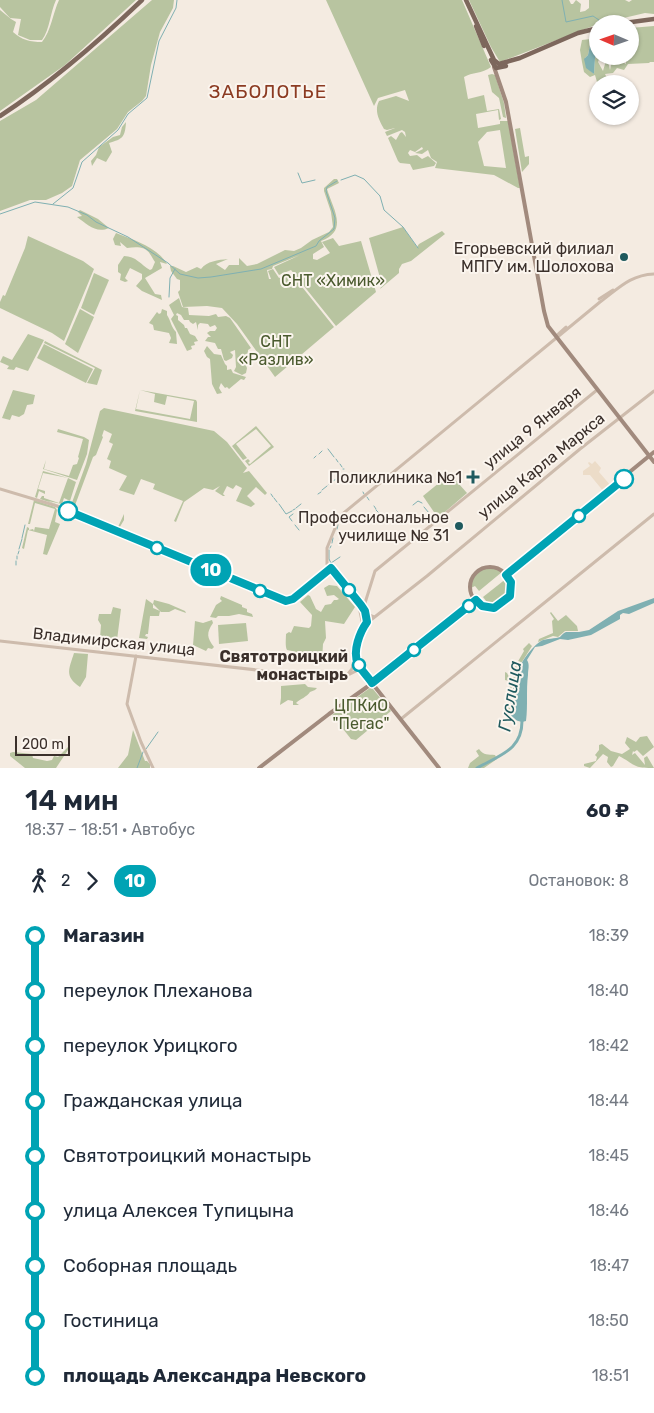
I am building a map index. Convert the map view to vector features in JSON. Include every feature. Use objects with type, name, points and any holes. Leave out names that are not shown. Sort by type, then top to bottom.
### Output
[{"type":"main road","points":[[0,116],[60,74],[87,52],[142,0]]},
{"type":"main road","points":[[466,0],[500,76],[506,95],[545,318],[550,330],[652,457],[505,575]]},
{"type":"main road","points":[[639,21],[654,19]]},
{"type":"main road","points":[[497,70],[563,39],[589,31]]},
{"type":"main road","points":[[492,61],[505,65]]},
{"type":"main road","points":[[500,76],[500,71],[505,65]]},
{"type":"main road","points":[[497,70],[504,95],[520,178]]},
{"type":"main road","points":[[482,568],[499,568],[511,584],[510,596],[494,608],[482,606],[475,599],[470,591],[471,579],[482,568]]},
{"type":"main road","points":[[259,768],[374,682],[475,599]]},
{"type":"main road","points":[[374,682],[400,719],[439,768]]},
{"type":"street","points":[[375,617],[369,616],[328,564],[328,548],[338,521],[345,511],[599,301],[632,278],[654,273]]},
{"type":"street","name":"улица 9 Января","points":[[365,611],[366,600],[375,571],[597,390]]},
{"type":"street","name":"улица Карла Маркса","points":[[375,617],[581,448],[654,391]]},
{"type":"street","points":[[0,489],[57,506],[286,601],[293,599],[331,568]]},
{"type":"street","points":[[400,719],[654,514]]},
{"type":"street","points":[[358,601],[364,622],[356,657],[358,668]]},
{"type":"street","points":[[344,677],[353,666],[365,611]]},
{"type":"street","points":[[364,622],[375,617]]},
{"type":"street","name":"Владимирская улица","points":[[0,641],[328,678],[344,677]]},
{"type":"street","points":[[136,656],[127,701],[133,721],[153,768]]},
{"type":"street","points":[[353,666],[354,670],[358,668]]},
{"type":"street","points":[[353,666],[364,672],[374,682]]},
{"type":"street","points":[[344,677],[358,668]]},
{"type":"green space","points":[[0,0],[56,0],[47,31],[42,40],[30,40],[18,35],[21,19],[10,18],[0,7]]},
{"type":"green space","points":[[59,0],[136,0],[65,65],[0,111],[0,10],[16,22],[13,32],[16,35],[26,40],[42,42],[48,33]]},
{"type":"green space","points":[[152,0],[174,0],[173,8],[160,32],[151,65],[146,96],[128,112],[117,129],[80,160],[72,186],[46,200],[30,200],[0,211],[0,121],[36,100]]},
{"type":"green space","points":[[326,0],[462,0],[491,67],[464,77],[468,99],[484,95],[487,111],[499,109],[501,119],[499,120],[498,110],[476,114],[478,128],[500,124],[500,121],[508,121],[520,188],[494,175],[435,168],[437,162],[431,158],[428,150],[422,154],[415,153],[423,149],[422,147],[415,152],[410,150],[408,153],[410,156],[417,155],[422,159],[428,156],[436,163],[434,166],[413,170],[410,164],[400,163],[388,138],[391,136],[396,140],[402,132],[406,137],[405,132],[402,130],[387,136],[385,132],[395,128],[384,129],[379,119],[377,108],[379,101],[396,96],[409,101],[405,90],[378,98],[374,106]],"holes":[[[500,130],[506,168],[484,166],[478,142],[487,132]]]},
{"type":"green space","points":[[469,0],[569,0],[573,4],[576,0],[581,4],[580,12],[589,8],[589,0],[625,0],[629,2],[632,0],[654,0],[654,14],[589,15],[589,27],[500,62]]},
{"type":"green space","points":[[654,26],[654,62],[639,63],[639,27]]},
{"type":"green space","points":[[589,39],[588,55],[585,58],[589,69],[594,74],[595,65],[600,65],[603,71],[605,65],[609,65],[610,70],[611,65],[627,65],[624,70],[617,68],[613,73],[606,75],[589,76],[584,72],[580,50],[582,40]]},
{"type":"green space","points":[[488,75],[495,75],[504,103],[506,118],[503,117],[499,98],[492,92]]},
{"type":"green space","points":[[126,122],[122,137],[109,143],[112,152],[106,162],[97,158],[92,166],[91,161],[99,147],[113,137],[120,135],[122,127]]},
{"type":"green space","points":[[520,128],[525,157],[529,156],[529,164],[522,172],[515,129]]},
{"type":"green space","points":[[334,179],[337,179],[339,183],[327,189],[337,219],[337,225],[330,237],[321,241],[324,247],[313,254],[313,259],[317,260],[330,253],[322,242],[333,238],[339,246],[361,241],[376,292],[336,326],[291,270],[279,275],[274,267],[300,255],[267,270],[269,279],[271,279],[268,271],[273,269],[279,278],[291,273],[334,327],[275,377],[237,324],[222,308],[207,306],[183,307],[178,292],[180,290],[180,280],[171,271],[170,266],[186,272],[197,267],[201,269],[213,261],[228,259],[216,264],[225,270],[229,265],[239,265],[239,258],[247,266],[257,264],[285,250],[294,251],[301,248],[329,232],[333,227],[324,188]]},
{"type":"green space","points":[[80,210],[98,219],[109,228],[100,230],[88,225],[77,217],[82,216],[78,212]]},
{"type":"green space","points":[[403,227],[417,247],[442,231],[445,234],[411,261],[402,264],[399,273],[380,289],[382,285],[369,238]]},
{"type":"green space","points":[[116,233],[137,241],[163,258],[167,264],[160,262],[162,268],[145,278],[155,294],[161,295],[162,300],[142,291],[136,286],[142,279],[142,274],[130,268],[125,278],[128,281],[120,280],[121,274],[118,272],[118,265],[124,256],[135,259],[150,270],[155,262],[148,251],[143,248],[127,248],[120,242],[121,246],[115,245],[113,239]]},
{"type":"green space","points":[[28,236],[83,261],[94,269],[64,341],[52,333],[0,308],[0,302],[3,295],[5,296]]},
{"type":"green space","points":[[94,273],[109,280],[94,315],[81,308]]},
{"type":"green space","points":[[179,298],[182,307],[188,308],[189,315],[209,316],[216,314],[218,317],[226,316],[230,318],[251,348],[248,350],[246,373],[242,375],[234,371],[236,367],[235,350],[230,352],[233,355],[232,358],[226,361],[221,349],[218,349],[215,343],[205,341],[208,337],[211,337],[207,333],[215,331],[217,328],[215,325],[210,327],[208,324],[200,323],[198,330],[196,322],[193,324],[189,320],[184,320],[177,313],[178,320],[198,341],[194,342],[195,345],[191,346],[192,349],[187,351],[171,319],[174,315],[169,305]]},
{"type":"green space","points":[[80,309],[94,317],[78,353],[65,344]]},
{"type":"green space","points":[[162,309],[167,311],[167,315],[176,332],[177,344],[169,343],[171,338],[169,333],[154,330],[153,325],[149,323],[157,312],[161,313]]},
{"type":"green space","points":[[28,334],[44,340],[28,371],[16,367],[14,370],[7,369],[9,366],[0,362],[3,356],[12,360]]},
{"type":"green space","points":[[45,341],[102,370],[97,385],[87,383],[95,368],[44,343]]},
{"type":"green space","points":[[44,344],[93,369],[86,383],[37,358]]},
{"type":"green space","points":[[207,346],[214,354],[221,355],[227,370],[231,369],[233,373],[246,377],[244,380],[241,379],[229,389],[225,388],[221,383],[219,388],[222,393],[217,394],[212,384],[210,359],[204,351]]},
{"type":"green space","points":[[13,390],[35,395],[33,404],[27,405],[24,414],[19,417],[12,415],[10,420],[2,418]]},
{"type":"green space","points":[[140,390],[196,400],[197,422],[135,411]],"holes":[[[140,390],[155,394],[154,402],[165,405],[167,396],[194,401],[190,419],[136,409]]]},
{"type":"green space","points":[[104,408],[214,431],[227,442],[247,468],[243,473],[249,471],[267,493],[265,495],[256,487],[247,496],[255,504],[251,507],[236,501],[242,488],[236,485],[233,489],[227,486],[223,494],[225,496],[215,491],[220,486],[213,490],[204,488],[184,502],[176,522],[174,521],[183,501],[153,489],[155,484],[141,479],[134,495],[119,490],[127,476],[109,468],[111,461],[107,459],[113,444],[109,442],[112,434],[104,430],[103,437],[96,455],[93,457],[74,508],[118,527],[124,514],[124,520],[118,530],[71,510],[70,508],[86,464],[100,411]]},
{"type":"green space","points":[[256,426],[274,447],[249,466],[245,461],[248,459],[250,464],[271,446],[256,429],[236,444],[247,458],[243,460],[232,446]]},
{"type":"green space","points":[[58,429],[89,440],[87,454],[77,480],[43,469],[46,460],[44,469],[69,476],[73,465],[77,464],[83,439],[57,432]]},
{"type":"green space","points":[[43,471],[68,478],[43,473],[38,489],[45,491],[45,494],[39,491],[37,498],[35,497]]},
{"type":"green space","points":[[450,474],[467,493],[438,518],[423,496]]},
{"type":"green space","points":[[68,478],[76,482],[70,501],[64,498],[62,504],[48,501],[61,506],[40,499],[44,496],[44,498],[59,503]]},
{"type":"green space","points":[[34,500],[55,507],[57,510],[55,522],[60,524],[47,555],[43,554],[47,535],[28,530],[24,549],[22,548],[27,527],[29,530],[33,529],[34,531],[35,527],[49,529],[55,509],[35,503],[30,524],[28,524]]},
{"type":"green space","points":[[485,568],[498,569],[502,572],[479,591],[475,586],[471,588],[472,577]]},
{"type":"green space","points":[[507,578],[510,584],[509,596],[496,606],[490,606],[483,597]]},
{"type":"green space","points":[[329,585],[337,586],[355,607],[344,624],[325,621],[326,638],[323,644],[322,661],[299,658],[297,663],[294,662],[292,651],[286,649],[286,634],[291,633],[294,626],[309,628],[311,626],[312,615],[300,602],[308,595],[316,609],[321,612],[325,605],[339,599],[334,595],[327,596],[324,588]]},
{"type":"green space","points":[[221,596],[242,605],[253,617],[239,614],[218,616],[216,618],[210,617],[216,605],[222,601],[220,599]]},
{"type":"green space","points":[[146,599],[153,604],[153,608],[160,611],[159,616],[150,616],[148,634],[145,636],[148,637],[147,639],[139,638]]},
{"type":"green space","points":[[154,600],[169,604],[186,613],[175,609],[169,612],[161,612],[153,604]]},
{"type":"green space","points":[[113,607],[121,609],[117,640],[100,638],[101,625],[98,620],[99,614],[111,614]]},
{"type":"green space","points":[[551,612],[558,621],[566,615],[577,626],[578,631],[565,631],[558,637],[553,636],[538,642],[539,639],[553,633],[552,621],[554,619]]},
{"type":"green space","points":[[212,620],[213,623],[208,635],[214,647],[212,649],[208,648],[206,651],[193,645],[195,621],[203,623]]},
{"type":"green space","points":[[246,623],[248,641],[219,644],[218,625]]},
{"type":"green space","points":[[529,643],[532,646],[515,673],[516,678],[512,684],[509,718],[507,717],[510,683],[505,680],[505,672],[512,679],[514,676],[513,670],[524,651],[523,649]]},
{"type":"green space","points":[[74,653],[88,654],[86,677],[80,687],[72,679],[69,672]]},
{"type":"green space","points":[[305,684],[308,687],[317,688],[296,703],[299,705],[293,705],[293,701],[288,700],[280,705],[281,686]]},
{"type":"green space","name":"ЦПКиО \"Пегас\"","points":[[370,688],[373,689],[391,711],[356,740],[351,739],[332,715]]},
{"type":"green space","points":[[133,730],[145,761],[150,764],[150,768],[118,768],[128,755]]},
{"type":"green space","points":[[647,736],[654,747],[643,756],[637,750],[633,751],[632,755],[635,753],[645,765],[644,758],[647,756],[654,768],[638,767],[619,756],[611,767],[607,762],[608,757],[603,754],[590,768],[584,766],[584,764],[596,761],[597,757],[595,755],[599,750],[599,745],[602,744],[611,751],[622,754],[630,749],[625,743],[627,737],[636,742],[640,737]]},
{"type":"green space","points":[[70,747],[56,768],[25,768],[10,756],[10,753],[13,752],[32,754],[33,758],[47,761],[52,760],[54,756],[58,757]]},
{"type":"green space","points":[[479,749],[484,754],[495,755],[497,759],[484,768],[468,768],[470,763],[479,756],[476,751]]},
{"type":"shaded area","points":[[595,461],[601,468],[599,472],[611,486],[604,492],[590,475],[583,475],[583,471],[590,466],[588,463],[592,464]]},
{"type":"water","points":[[589,50],[589,65],[595,65],[594,74],[586,68],[584,59],[588,55]]},
{"type":"water","points":[[654,598],[654,603],[629,614],[623,613],[620,615],[620,619],[591,635],[568,640],[560,639],[535,647],[527,660],[529,667],[526,721],[522,722],[511,719],[511,702],[517,674],[525,658],[537,644],[543,640],[560,637],[566,632],[589,630],[618,611]]},
{"type":"waterway","points":[[53,204],[73,188],[82,162],[118,130],[128,114],[147,98],[159,41],[176,8],[177,0]]},
{"type":"waterway","points":[[562,0],[566,22],[589,17]]},
{"type":"waterway","points":[[298,173],[302,183],[315,180]]},
{"type":"waterway","points":[[341,180],[355,175],[364,179],[380,196],[384,210],[403,227],[418,248]]},
{"type":"waterway","points":[[0,214],[35,202],[68,207],[128,237],[168,263],[180,274],[198,278],[211,277],[261,269],[316,246],[319,241],[334,229],[335,218],[326,191],[327,187],[337,181]]},
{"type":"waterway","points":[[169,297],[170,278],[175,269]]},
{"type":"waterway","points":[[328,449],[334,457]]},
{"type":"waterway","points":[[319,454],[322,451]]},
{"type":"waterway","points":[[338,478],[341,475]]},
{"type":"waterway","points":[[329,484],[336,479]]},
{"type":"waterway","points":[[322,490],[327,486]]},
{"type":"waterway","points":[[274,498],[277,502]]},
{"type":"waterway","points":[[413,505],[418,501],[422,503]]},
{"type":"waterway","points":[[279,504],[286,514],[292,511]]},
{"type":"waterway","points":[[296,508],[301,504]]},
{"type":"waterway","points":[[424,507],[429,513]]},
{"type":"waterway","points":[[376,510],[379,513]]},
{"type":"waterway","points":[[292,521],[289,517],[293,514]]},
{"type":"waterway","points":[[382,517],[386,521]]},
{"type":"waterway","points":[[22,538],[25,525]]},
{"type":"waterway","points":[[295,525],[299,530]]},
{"type":"waterway","points":[[337,529],[338,525]]},
{"type":"waterway","points":[[332,543],[333,538]]},
{"type":"waterway","points":[[19,549],[22,539]]},
{"type":"waterway","points":[[329,550],[331,563],[340,557]]},
{"type":"waterway","name":"Гуслица","points":[[477,768],[502,755],[514,745],[519,738],[522,719]]},
{"type":"waterway","points":[[146,749],[158,732]]},
{"type":"waterway","points":[[137,768],[143,752]]},
{"type":"bus line","name":"10","points":[[68,511],[286,601],[293,599],[331,568],[365,611],[367,622],[361,630],[356,654],[358,664],[372,683],[476,600],[482,606],[494,608],[505,601],[510,596],[511,584],[506,575],[624,479]]},
{"type":"place","name":"Егорьевский филиал МПГУ им. Шолохова","points":[[624,257]]},
{"type":"place","name":"Поликлиника №1","points":[[473,477]]},
{"type":"place","name":"Профессиональное училище № 31","points":[[459,526]]},
{"type":"place","name":"Святотроицкий монастырь","points":[[359,665]]},
{"type":"district","name":"ЗАБОЛОТЬЕ","points":[[268,91]]},
{"type":"park label","name":"СНТ «Химик»","points":[[333,280]]},
{"type":"park label","name":"СНТ «Разлив»","points":[[276,350]]}]
